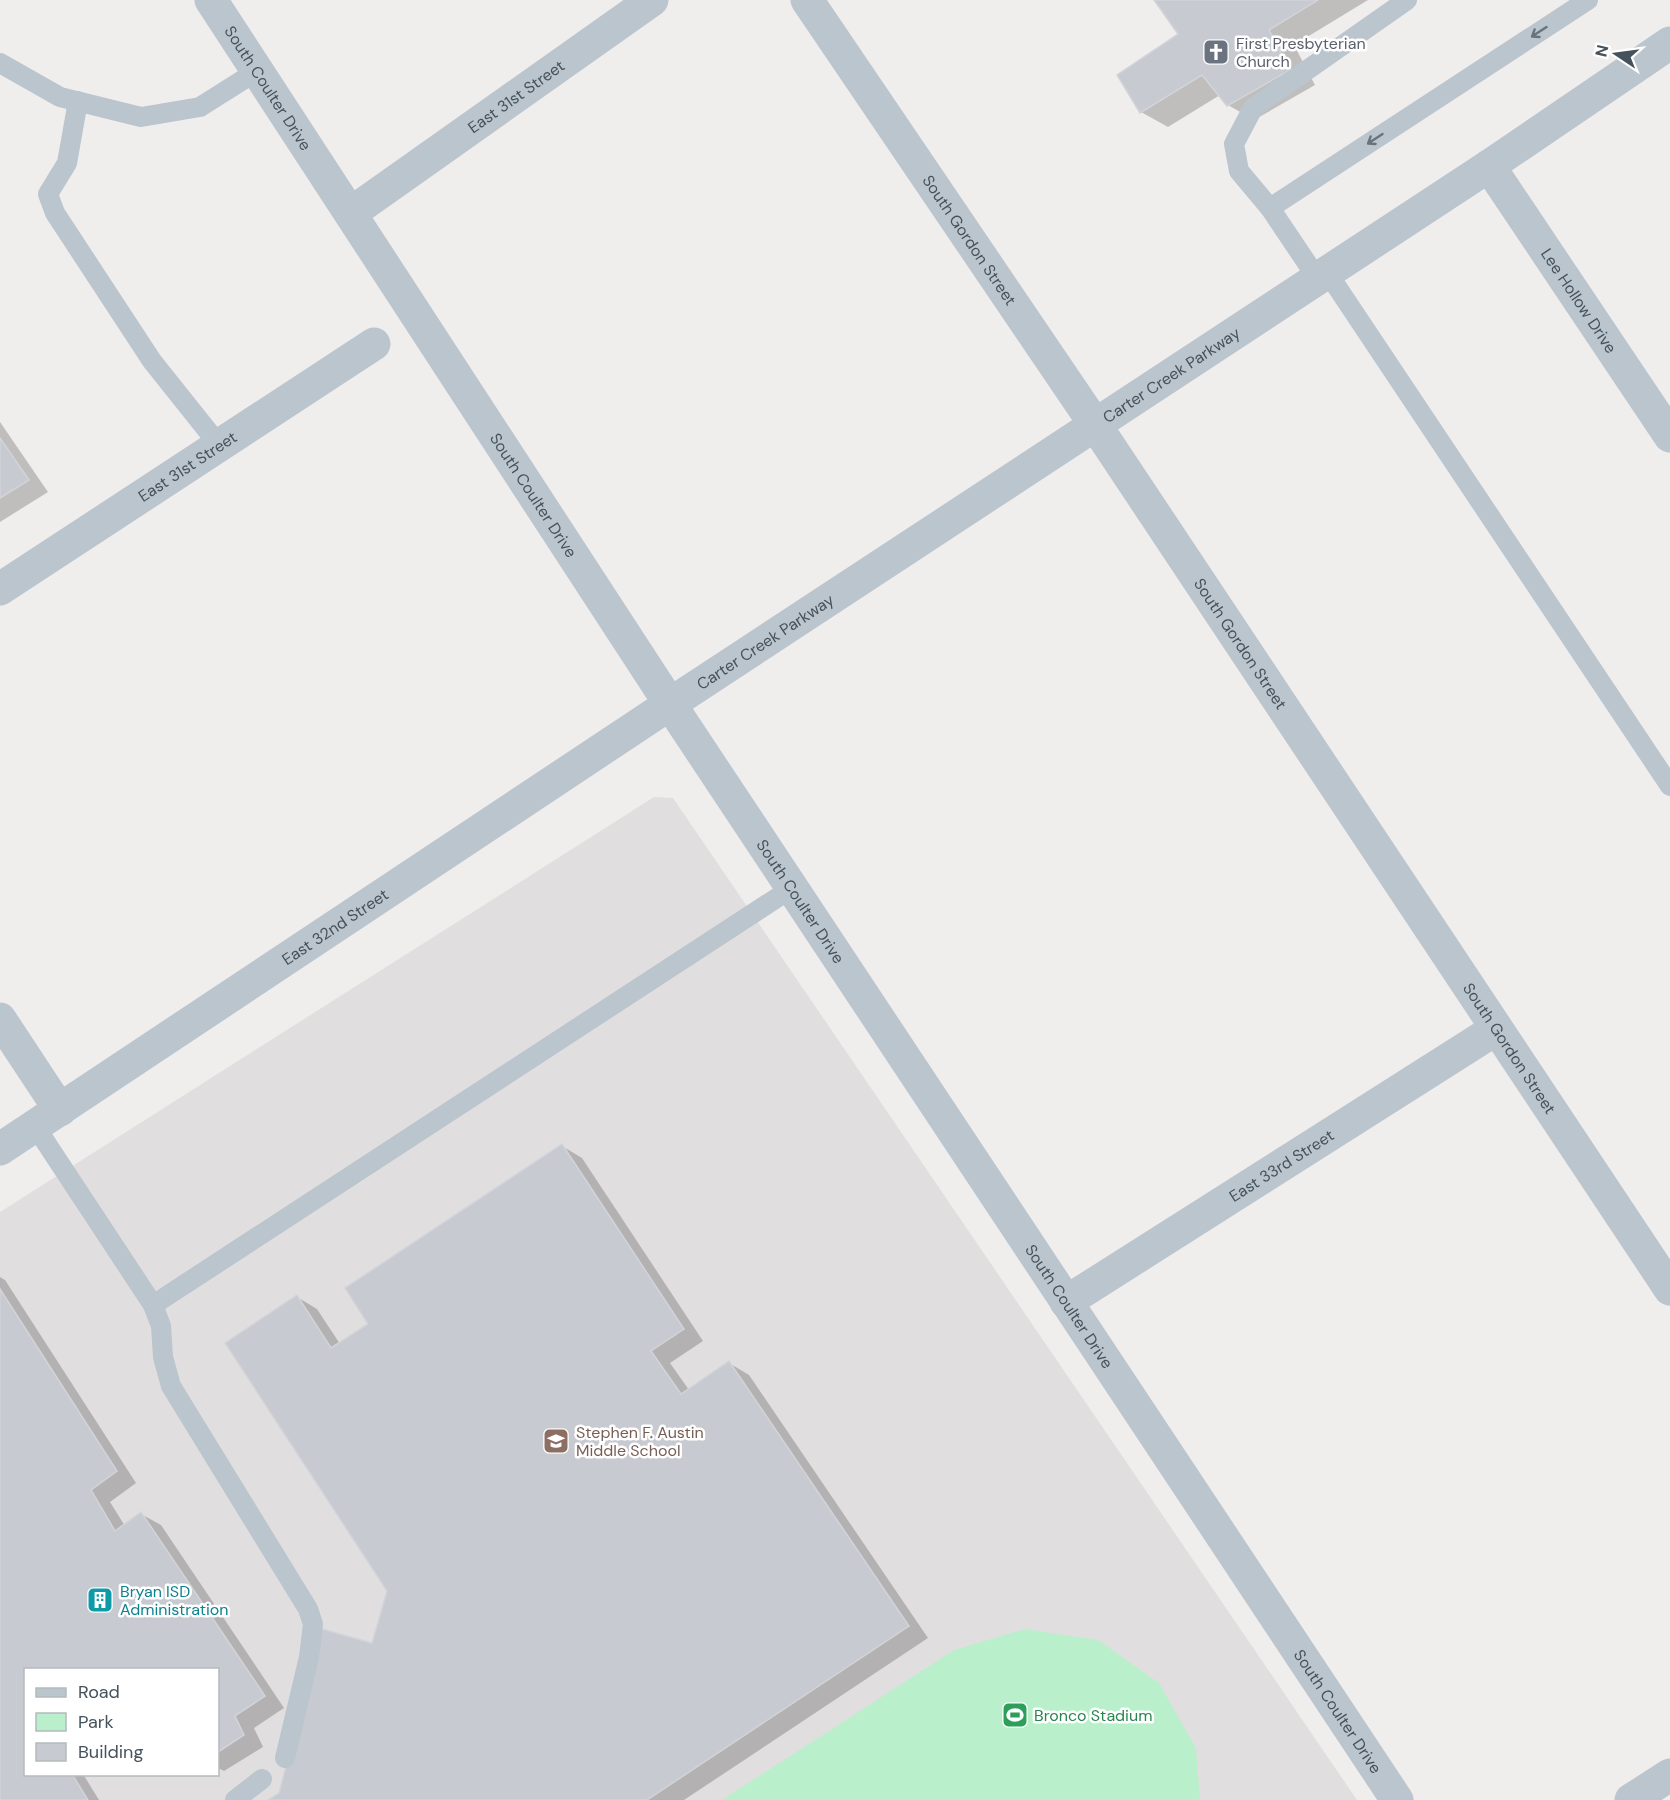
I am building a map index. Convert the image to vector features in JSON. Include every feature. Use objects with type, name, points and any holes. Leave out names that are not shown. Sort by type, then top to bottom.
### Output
[{"type":"street","name":"South Coulter Drive","points":[[211,0],[670,704],[1397,1800]]},
{"type":"street","name":"East 31st Street","points":[[351,213],[652,0]]},
{"type":"street","name":"South Gordon Street","points":[[807,0],[1096,426],[1670,1289]]},
{"type":"street","name":"Carter Creek Parkway","points":[[670,704],[1096,426],[1489,166],[1670,43]]},
{"type":"street","name":"Lee Hollow Drive","points":[[1489,166],[1670,436]]},
{"type":"street","name":"East 31st Street","points":[[0,590],[374,344]]},
{"type":"street","name":"East 32nd Street","points":[[0,1149],[670,704]]},
{"type":"street","points":[[0,1019],[48,1118]]},
{"type":"street","name":"East 33rd Street","points":[[1066,1302],[1496,1029]]},
{"type":"street","points":[[1631,1800],[1670,1775]]},
{"type":"lane","points":[[1407,0],[1253,108],[1234,144],[1239,171],[1322,275],[1670,786]]},
{"type":"lane","points":[[1270,208],[1588,0]]},
{"type":"lane","points":[[0,63],[60,97],[141,117],[200,106],[257,71]]},
{"type":"lane","points":[[78,101],[67,163],[48,194],[55,213],[152,361],[219,445]]},
{"type":"lane","points":[[153,1305],[792,888]]},
{"type":"lane","points":[[48,1118],[153,1305],[161,1326],[163,1357],[171,1386],[308,1609],[313,1624],[309,1657],[285,1758]]},
{"type":"lane","points":[[235,1800],[262,1779]]},
{"type":"shaded area","name":"Stephen F. Austin Middle School","points":[[654,797],[673,798],[1357,1800],[0,1800],[0,1212]]},
{"type":"green space","name":"Bronco Stadium","points":[[1025,1629],[1098,1640],[1159,1683],[1196,1748],[1200,1800],[722,1800],[954,1650]]},
{"type":"building","name":"First Presbyterian Church","points":[[1154,0],[1318,0],[1269,30],[1290,70],[1227,106],[1202,75],[1140,113],[1117,75],[1178,34]]},
{"type":"building","points":[[0,438],[29,480],[0,498]]},
{"type":"building","points":[[562,1144],[684,1329],[651,1351],[681,1394],[729,1361],[909,1626],[647,1800],[268,1800],[279,1793],[322,1629],[372,1643],[387,1591],[225,1343],[297,1295],[331,1348],[368,1324],[345,1288]]},
{"type":"building","name":"Bryan ISD Administration","points":[[0,1289],[117,1471],[91,1490],[115,1531],[141,1512],[265,1696],[235,1716],[244,1735],[219,1751],[219,1668],[24,1668],[24,1776],[73,1776],[88,1800],[0,1800]]},
{"type":"place","name":"First Presbyterian Church","points":[[1216,52]]},
{"type":"place","name":"Stephen F. Austin Middle School","points":[[556,1441]]},
{"type":"place","name":"Bryan ISD Administration","points":[[100,1600]]},
{"type":"place","name":"Bronco Stadium","points":[[1015,1715]]}]
